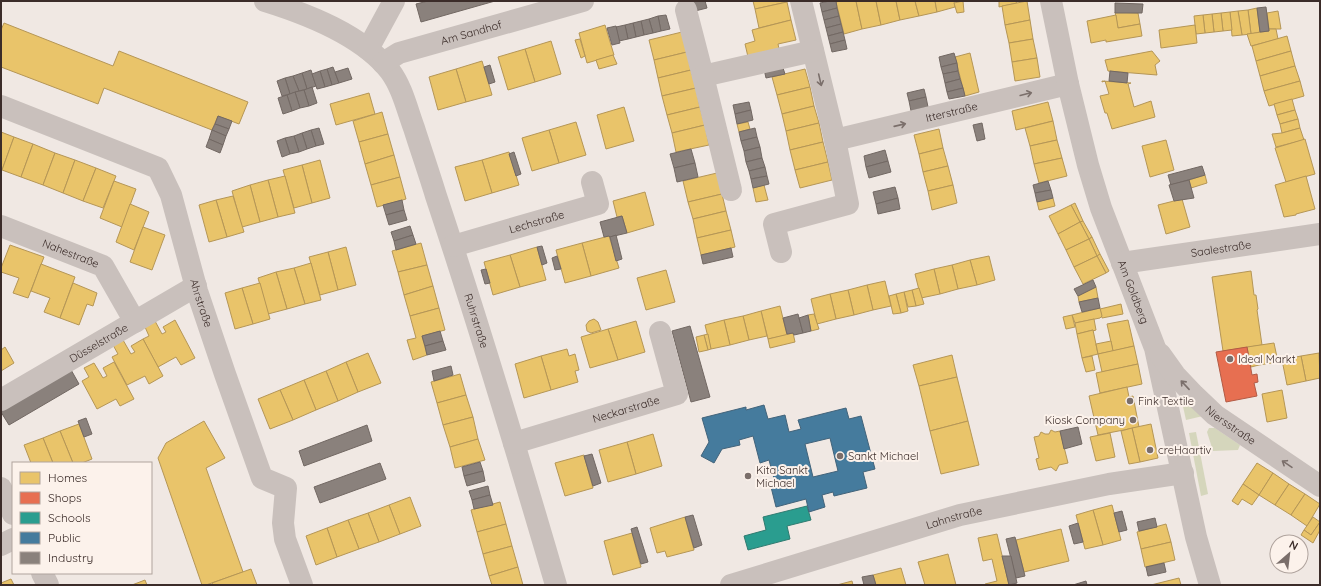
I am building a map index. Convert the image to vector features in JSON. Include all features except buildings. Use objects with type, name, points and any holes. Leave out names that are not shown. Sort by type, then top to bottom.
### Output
[{"type":"street","points":[[265,1],[292,10],[333,29],[358,42],[375,56],[394,1]]},
{"type":"street","points":[[781,252],[774,224],[848,204],[835,140],[801,1]]},
{"type":"street","name":"Am Goldberg","points":[[1051,1],[1068,84],[1096,194],[1155,348],[1196,537],[1210,585]]},
{"type":"street","name":"Am Sandhof","points":[[375,56],[399,54],[582,2]]},
{"type":"street","points":[[686,10],[731,190]]},
{"type":"street","points":[[703,76],[813,51]]},
{"type":"street","name":"Ruhrstraße","points":[[375,56],[390,72],[398,84],[407,107],[453,246],[556,585]]},
{"type":"street","name":"Itterstraße","points":[[835,140],[1068,84]]},
{"type":"street","name":"Ahrstraße","points":[[1,106],[158,168],[171,195],[196,286],[224,374],[262,478],[286,488],[283,523],[285,538],[302,585]]},
{"type":"street","name":"Lechstraße","points":[[453,246],[598,204],[592,182]]},
{"type":"street","name":"Nahestraße","points":[[1,226],[103,266],[135,322]]},
{"type":"street","name":"Saalestraße","points":[[1122,263],[1320,234]]},
{"type":"street","name":"Düsselstraße","points":[[1,400],[196,286]]},
{"type":"street","name":"Neckarstraße","points":[[514,443],[676,394],[660,332]]},
{"type":"street","name":"Niersstraße","points":[[1155,348],[1175,374],[1215,415],[1320,486]]},
{"type":"street","name":"Lahnstraße","points":[[731,585],[960,515],[1102,485],[1183,473]]},
{"type":"street","points":[[1,488],[12,512]]},
{"type":"street","points":[[1,545],[12,540]]},
{"type":"street","points":[[42,574],[48,585]]},
{"type":"green space","points":[[1180,393],[1203,416],[1186,420]]},
{"type":"green space","points":[[1209,428],[1215,428],[1240,445],[1238,450],[1213,451],[1207,432]]},
{"type":"green space","points":[[1196,432],[1208,494],[1201,496],[1189,433]]},
{"type":"place","name":"Ideal Markt","points":[[1230,359]]},
{"type":"place","name":"Fink Textile","points":[[1130,401]]},
{"type":"place","name":"Kiosk Company","points":[[1133,420]]},
{"type":"place","name":"creHaartiv","points":[[1150,450]]},
{"type":"place","name":"Sankt Michael","points":[[840,456]]},
{"type":"place","name":"Kita Sankt Michael","points":[[748,476]]}]
